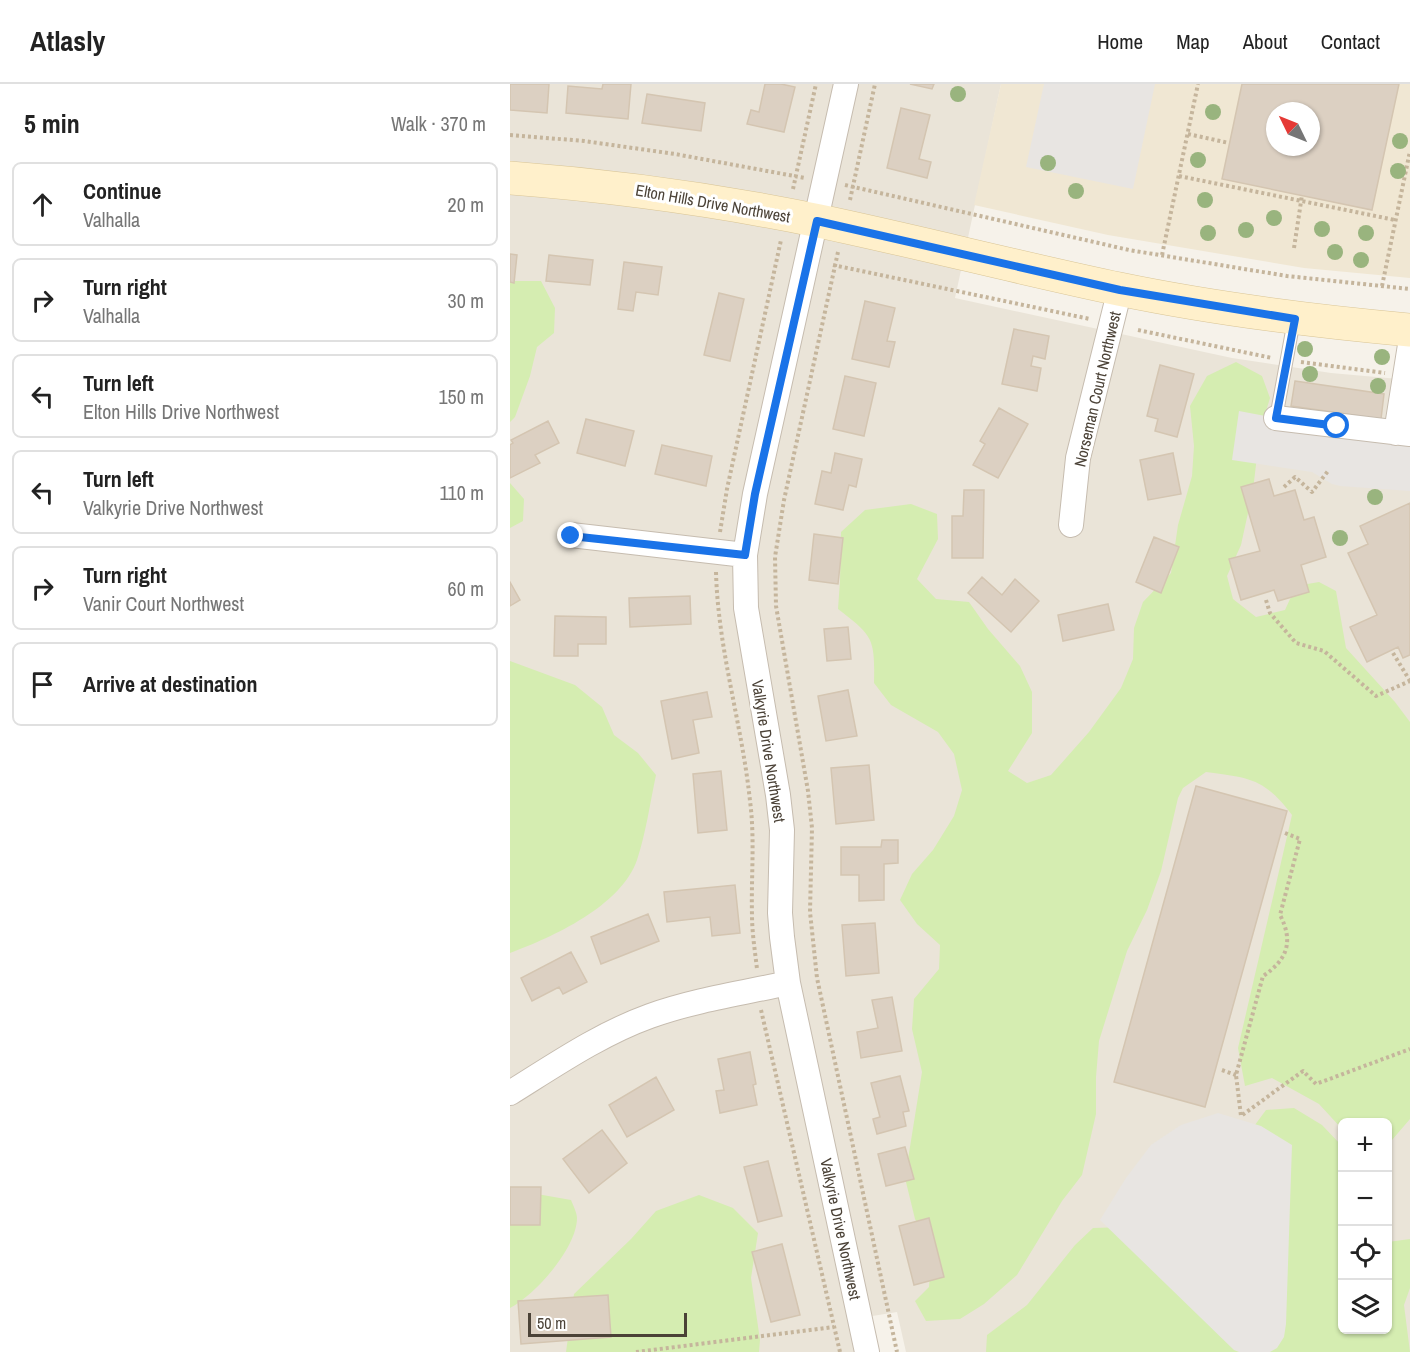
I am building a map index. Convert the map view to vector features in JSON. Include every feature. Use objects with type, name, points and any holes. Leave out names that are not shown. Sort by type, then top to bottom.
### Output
[{"type":"main road","name":"Elton Hills Drive Northwest","points":[[510,178],[619,187],[817,221],[1120,290],[1295,319],[1410,330]]},
{"type":"street","name":"Valkyrie Drive Northwest","points":[[846,84],[755,494],[745,555],[747,620],[777,785],[782,830],[780,913],[788,983],[860,1351]]},
{"type":"street","name":"Norseman Court Northwest","points":[[1071,525],[1078,458],[1120,290]]},
{"type":"street","points":[[1276,418],[1403,433],[1410,345]]},
{"type":"street","points":[[571,536],[745,555]]},
{"type":"street","points":[[510,1092],[585,1047],[650,1016],[692,1004],[788,983]]},
{"type":"lane","points":[[1276,418],[1295,319]]},
{"type":"path","points":[[510,135],[584,141],[675,154],[796,176],[816,84]]},
{"type":"path","points":[[875,84],[853,186],[1117,247],[1287,276],[1410,289]]},
{"type":"path","points":[[1162,255],[1198,84]]},
{"type":"path","points":[[1188,134],[1230,143]]},
{"type":"path","points":[[1382,286],[1410,151]]},
{"type":"path","points":[[1179,176],[1395,220]]},
{"type":"path","points":[[1294,248],[1302,195]]},
{"type":"path","points":[[777,256],[727,489],[716,571],[717,610],[747,779],[753,831],[752,914],[762,1014],[840,1352]]},
{"type":"path","points":[[897,1352],[817,978],[811,934],[812,828],[808,791],[776,606],[775,557],[784,500],[835,266],[1090,319]]},
{"type":"path","points":[[1138,330],[1287,360],[1406,374]]},
{"type":"path","points":[[1284,487],[1294,477],[1312,492],[1328,471]]},
{"type":"path","points":[[1266,600],[1270,614],[1296,643],[1324,651],[1376,696],[1410,681],[1394,653]]},
{"type":"path","points":[[1285,834],[1300,839],[1280,915],[1287,928],[1287,942],[1284,956],[1275,968],[1263,976],[1236,1075],[1241,1116],[1303,1071],[1316,1084],[1410,1049]]},
{"type":"path","points":[[1222,1070],[1236,1075]]},
{"type":"path","points":[[636,1352],[834,1327]]},
{"type":"shaded area","points":[[510,84],[1001,84],[955,298],[1232,358],[1331,373],[1410,380],[1410,1352],[906,1352],[897,1312],[860,1318],[867,1352],[510,1352]]},
{"type":"shaded area","points":[[1001,84],[1410,84],[1410,278],[1304,268],[1108,235],[974,205]]},
{"type":"shaded area","points":[[1044,84],[1155,84],[1133,189],[1026,167]]},
{"type":"shaded area","points":[[1239,411],[1276,418],[1410,434],[1410,491],[1340,486],[1312,472],[1232,460]]},
{"type":"shaded area","points":[[1218,1113],[1261,1126],[1292,1145],[1286,1324],[1284,1337],[1277,1348],[1270,1352],[1234,1350],[1100,1220],[1126,1178],[1151,1145],[1181,1125]]},
{"type":"green space","points":[[510,281],[541,281],[555,308],[554,333],[537,347],[530,376],[515,417],[510,422]]},
{"type":"green space","points":[[1236,362],[1262,376],[1270,398],[1260,431],[1253,490],[1241,545],[1227,576],[1233,599],[1256,617],[1285,610],[1296,586],[1319,582],[1336,591],[1346,648],[1410,722],[1410,1119],[1392,1140],[1392,1118],[1338,1118],[1338,1125],[1319,1104],[1272,1078],[1245,1086],[1238,1048],[1292,815],[1273,794],[1255,782],[1245,778],[1206,772],[1183,788],[1178,798],[1161,871],[1147,910],[1127,951],[1099,1041],[1096,1114],[1082,1175],[1062,1201],[1017,1275],[984,1304],[960,1319],[926,1321],[915,1301],[929,1287],[932,1247],[915,1219],[905,1178],[922,1072],[912,1029],[914,999],[939,969],[940,945],[917,924],[900,900],[912,874],[933,850],[954,816],[962,790],[954,754],[938,732],[891,705],[874,683],[874,656],[870,639],[859,626],[838,609],[841,532],[865,510],[911,504],[937,514],[938,539],[917,579],[936,599],[969,602],[988,629],[1020,666],[1032,692],[1032,733],[1008,771],[1027,783],[1051,775],[1089,732],[1121,688],[1133,659],[1134,628],[1143,602],[1171,573],[1178,525],[1192,476],[1194,446],[1190,406],[1207,376]]},
{"type":"green space","points":[[510,483],[524,499],[523,521],[510,528]]},
{"type":"green space","points":[[510,661],[575,685],[602,707],[614,735],[638,753],[656,775],[637,860],[629,877],[616,892],[584,918],[546,938],[510,953]]},
{"type":"green space","points":[[1294,1108],[1322,1125],[1338,1142],[1338,1334],[1392,1334],[1392,1241],[1410,1239],[1410,1288],[1404,1305],[1410,1352],[986,1352],[987,1335],[1027,1305],[1075,1245],[1093,1228],[1125,1227],[1246,1137],[1266,1110]]},
{"type":"green space","points":[[537,1194],[571,1200],[577,1216],[575,1230],[570,1243],[553,1269],[531,1293],[510,1308],[510,1203]]},
{"type":"green space","points":[[699,1195],[733,1208],[758,1233],[751,1278],[760,1340],[759,1352],[566,1352],[574,1294],[631,1239],[656,1211]]},
{"type":"building","points":[[510,84],[549,84],[547,113],[510,110]]},
{"type":"building","points":[[603,84],[631,84],[628,119],[566,113],[568,86],[602,89]]},
{"type":"building","points":[[765,84],[795,87],[784,132],[747,124],[751,110],[759,112]]},
{"type":"building","points":[[910,84],[934,84],[932,89]]},
{"type":"building","points":[[1242,84],[1399,84],[1372,210],[1222,179]]},
{"type":"building","points":[[647,94],[705,103],[701,131],[642,123]]},
{"type":"building","points":[[901,108],[930,115],[919,159],[931,162],[927,178],[887,168]]},
{"type":"building","points":[[510,254],[517,255],[514,283],[510,282]]},
{"type":"building","points":[[549,255],[593,260],[590,285],[546,281]]},
{"type":"building","points":[[624,262],[662,267],[658,295],[636,292],[633,311],[618,309]]},
{"type":"building","points":[[719,293],[744,299],[730,361],[704,355]]},
{"type":"building","points":[[865,301],[895,308],[887,341],[895,342],[889,367],[852,359]]},
{"type":"building","points":[[1014,329],[1049,336],[1045,359],[1033,356],[1031,366],[1041,368],[1037,391],[1002,384]]},
{"type":"building","points":[[1160,365],[1194,374],[1177,437],[1155,431],[1158,419],[1147,416]]},
{"type":"building","points":[[845,376],[876,383],[864,436],[833,429]]},
{"type":"building","points":[[1295,381],[1384,394],[1381,419],[1291,406]]},
{"type":"building","points":[[999,408],[1028,424],[998,478],[973,465],[985,444],[980,441]]},
{"type":"building","points":[[586,419],[634,431],[625,466],[577,453]]},
{"type":"building","points":[[548,421],[559,443],[535,455],[540,463],[510,478],[510,445],[513,443],[511,440]]},
{"type":"building","points":[[662,445],[712,456],[706,486],[655,474]]},
{"type":"building","points":[[835,453],[862,459],[856,487],[849,485],[843,510],[815,504],[822,471],[831,473]]},
{"type":"building","points":[[1173,453],[1181,494],[1148,500],[1140,460]]},
{"type":"building","points":[[1269,479],[1274,496],[1295,490],[1304,520],[1314,517],[1326,557],[1301,565],[1309,592],[1278,601],[1274,590],[1241,600],[1229,559],[1260,551],[1241,487]]},
{"type":"building","points":[[964,490],[984,490],[983,558],[952,558],[952,516],[963,516]]},
{"type":"building","points":[[1410,503],[1410,655],[1403,658],[1398,647],[1367,662],[1350,627],[1377,615],[1348,553],[1368,544],[1360,526]]},
{"type":"building","points":[[814,534],[843,538],[838,584],[809,580]]},
{"type":"building","points":[[1154,537],[1179,547],[1161,593],[1136,582]]},
{"type":"building","points":[[982,577],[1002,595],[1015,579],[1039,601],[1011,632],[968,593]]},
{"type":"building","points":[[510,582],[520,600],[510,606]]},
{"type":"building","points":[[690,596],[691,624],[630,627],[629,598]]},
{"type":"building","points":[[1108,604],[1114,630],[1063,641],[1058,615]]},
{"type":"building","points":[[555,616],[606,617],[606,644],[578,644],[578,656],[554,656]]},
{"type":"building","points":[[848,627],[851,659],[827,661],[824,629]]},
{"type":"building","points":[[848,690],[857,736],[826,741],[818,696]]},
{"type":"building","points":[[707,692],[712,717],[693,720],[699,753],[672,759],[661,701]]},
{"type":"building","points":[[869,765],[874,820],[836,824],[831,768]]},
{"type":"building","points":[[721,771],[727,830],[698,833],[693,774]]},
{"type":"building","points":[[1196,786],[1287,811],[1205,1107],[1114,1082]]},
{"type":"building","points":[[882,840],[898,840],[898,863],[884,864],[884,900],[859,901],[859,875],[841,875],[841,847],[881,847]]},
{"type":"building","points":[[735,885],[740,933],[712,936],[710,917],[667,922],[664,892]]},
{"type":"building","points":[[648,914],[659,941],[601,964],[591,937]]},
{"type":"building","points":[[875,923],[879,973],[846,976],[842,925]]},
{"type":"building","points":[[571,952],[587,982],[563,994],[559,987],[532,1001],[521,978]]},
{"type":"building","points":[[892,997],[902,1051],[861,1058],[857,1032],[878,1028],[872,1000]]},
{"type":"building","points":[[750,1052],[757,1105],[720,1113],[716,1091],[724,1090],[718,1059]]},
{"type":"building","points":[[900,1076],[909,1111],[903,1112],[906,1126],[877,1134],[873,1119],[880,1117],[871,1083]]},
{"type":"building","points":[[656,1077],[674,1110],[627,1137],[609,1105]]},
{"type":"building","points":[[602,1130],[627,1163],[589,1193],[563,1159]]},
{"type":"building","points":[[905,1147],[914,1179],[886,1186],[878,1154]]},
{"type":"building","points":[[768,1161],[782,1216],[758,1222],[744,1167]]},
{"type":"building","points":[[510,1187],[541,1187],[540,1225],[510,1225]]},
{"type":"building","points":[[929,1218],[944,1277],[914,1285],[899,1226]]},
{"type":"building","points":[[782,1244],[800,1315],[771,1322],[752,1252]]},
{"type":"building","points":[[608,1295],[611,1337],[521,1344],[518,1301]]},
{"type":"route","points":[[571,536],[745,555],[755,494],[817,221],[1120,290],[1295,319],[1276,418],[1337,426]]}]
